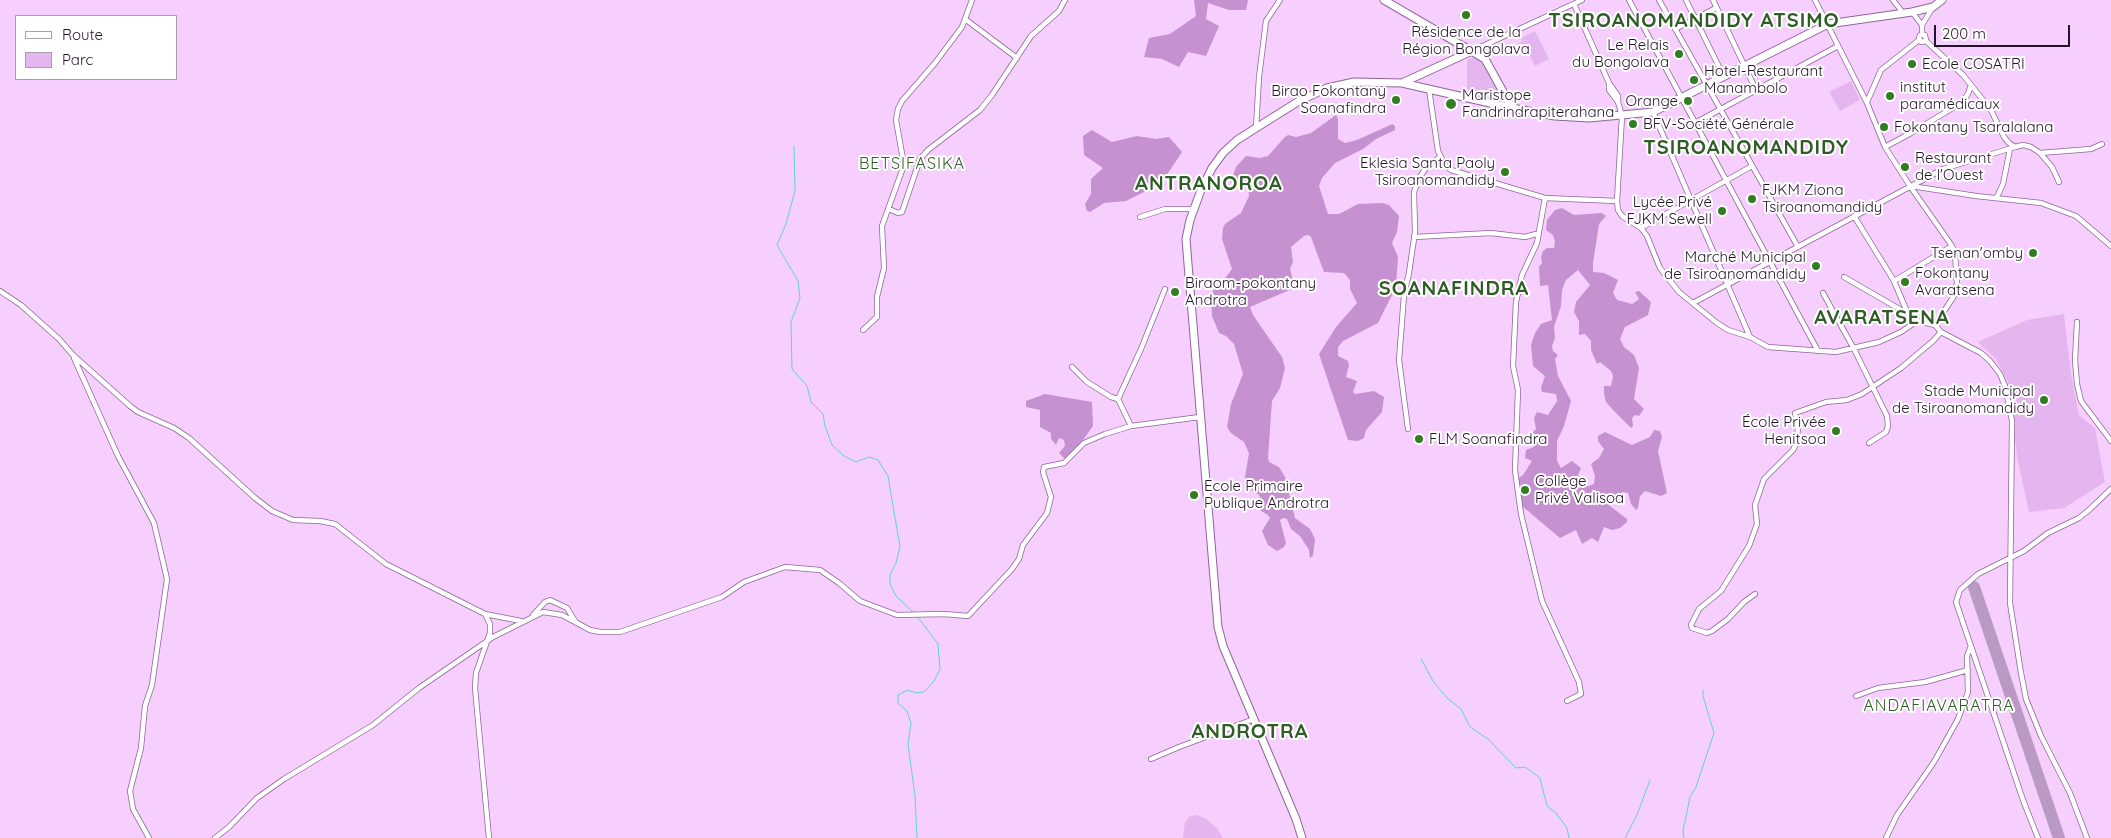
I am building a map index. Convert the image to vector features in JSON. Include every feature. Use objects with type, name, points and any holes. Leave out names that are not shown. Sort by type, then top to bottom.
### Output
[{"type":"street","points":[[862,330],[877,318],[877,297],[884,268],[882,226],[904,165],[896,120],[898,109],[902,101],[935,63],[962,27],[972,0]]},
{"type":"street","points":[[889,209],[898,213],[902,212],[920,159],[928,150],[980,110],[1032,36],[1059,11],[1065,0]]},
{"type":"street","points":[[1256,128],[1259,78],[1266,21],[1280,0]]},
{"type":"street","points":[[1384,0],[1486,59],[1512,108]]},
{"type":"street","points":[[1402,83],[1582,0]]},
{"type":"street","points":[[1629,0],[1818,351]]},
{"type":"street","points":[[1659,0],[1798,247]]},
{"type":"street","points":[[1686,0],[1724,77]]},
{"type":"street","points":[[1712,0],[1756,90]]},
{"type":"street","points":[[1815,0],[1867,102],[1885,147],[1952,246],[1955,254],[1957,283],[1954,296],[1936,325]]},
{"type":"street","points":[[1893,0],[1903,13]]},
{"type":"street","points":[[1867,102],[1881,70],[1919,40],[1922,34],[1922,25],[1933,7],[1942,0]]},
{"type":"street","points":[[1574,4],[1609,83],[1618,96],[1622,116],[1618,210],[1622,216],[1641,228],[1648,236],[1660,268],[1668,280],[1693,303],[1728,330],[1750,337],[1768,347],[1836,352],[1854,349],[1880,342],[1901,332],[1917,321]]},
{"type":"street","points":[[1302,838],[1296,819],[1223,646],[1218,627],[1186,239],[1200,190],[1223,153],[1237,140],[1299,101],[1327,88],[1354,82],[1402,83],[1512,108],[1572,118],[1622,116],[1654,112],[1828,24],[1912,12],[1933,7]]},
{"type":"street","points":[[1675,29],[1716,8]]},
{"type":"street","points":[[1912,12],[1922,25]]},
{"type":"street","points":[[965,19],[1017,58]]},
{"type":"street","points":[[1922,34],[1925,35],[1926,41]]},
{"type":"street","points":[[1919,40],[1926,41],[1950,62],[1990,110],[2004,137],[2013,148]]},
{"type":"street","points":[[1695,123],[1838,46]]},
{"type":"street","points":[[1885,147],[1961,103],[1968,94],[1970,85]]},
{"type":"street","points":[[1433,90],[1440,157],[1451,170],[1545,198],[1617,201]]},
{"type":"street","points":[[1492,103],[1504,92]]},
{"type":"street","points":[[1654,112],[1750,337]]},
{"type":"street","points":[[2040,153],[2091,149],[2102,144]]},
{"type":"street","points":[[1693,303],[1910,186],[1943,169],[1974,158],[2023,146],[2031,147],[2040,153],[2052,167],[2059,182]]},
{"type":"street","points":[[1997,197],[2003,184],[2013,148]]},
{"type":"street","points":[[1408,429],[1399,360],[1404,295],[1414,237],[1414,192],[1419,178],[1426,168],[1440,157]]},
{"type":"street","points":[[1641,228],[1752,166]]},
{"type":"street","points":[[1910,186],[1976,196],[2041,202],[2058,208],[2087,224],[2111,246]]},
{"type":"street","points":[[1545,198],[1537,243],[1522,275],[1516,302],[1513,366],[1518,390],[1515,470],[1521,514],[1542,601],[1579,682],[1581,694],[1568,701]]},
{"type":"street","points":[[1140,217],[1165,209],[1194,209]]},
{"type":"street","points":[[1854,216],[1894,281],[1908,314]]},
{"type":"street","points":[[1414,237],[1491,233],[1525,237],[1536,234]]},
{"type":"street","points":[[1894,281],[1952,246]]},
{"type":"street","points":[[1844,278],[1917,321],[1936,325],[1941,332],[1981,353],[1990,360],[2000,374],[2005,386],[2012,421],[2010,603],[2026,699],[2041,736],[2070,793],[2087,838]]},
{"type":"street","points":[[1118,399],[1141,349],[1164,289]]},
{"type":"street","points":[[0,291],[21,305],[59,339],[73,355],[138,412],[174,428],[189,438],[272,511],[293,520],[320,521],[335,524],[386,564],[485,614],[522,622]]},
{"type":"street","points":[[1823,292],[1887,416],[1888,426],[1886,432],[1869,443]]},
{"type":"street","points":[[2077,322],[2075,360],[2081,401],[2111,440]]},
{"type":"street","points":[[1755,594],[1712,631],[1707,633],[1692,628],[1691,625],[1699,609],[1720,591],[1749,546],[1757,524],[1755,505],[1764,479],[1793,450],[1796,444],[1798,428],[1795,413],[1826,402],[1847,400],[1873,386],[1901,368],[1941,332]]},
{"type":"street","points":[[73,355],[118,456],[154,523],[167,579],[152,685],[145,706],[141,748],[130,791],[132,809],[149,838]]},
{"type":"street","points":[[1072,367],[1087,382],[1111,397],[1118,399],[1131,426]]},
{"type":"street","points":[[215,838],[229,827],[257,798],[284,779],[373,725],[419,688],[486,641],[543,612],[562,615],[590,630],[620,632],[722,597],[744,582],[785,567],[820,570],[840,582],[860,601],[897,616],[944,614],[968,616],[1012,569],[1019,559],[1023,545],[1047,513],[1051,497],[1043,472],[1044,467],[1064,463],[1084,444],[1105,434],[1131,426],[1200,417]]},
{"type":"street","points":[[2038,838],[2023,800],[1956,602],[1960,590],[1978,574],[2024,551],[2048,533],[2079,518],[2111,489]]},
{"type":"street","points":[[531,618],[544,602],[550,600],[559,602],[567,608],[575,622]]},
{"type":"street","points":[[485,614],[490,624],[490,633],[476,673],[475,688],[489,838]]},
{"type":"street","points":[[1886,838],[1897,815],[1934,762],[1958,719],[1968,692],[1967,656],[1971,646]]},
{"type":"street","points":[[1856,696],[1878,688],[1925,682],[1968,670]]},
{"type":"street","points":[[1151,759],[1254,720]]},
{"type":"green space","points":[[1535,31],[1549,59],[1535,66],[1529,54],[1524,56],[1518,44],[1522,41],[1521,38]]},
{"type":"green space","points":[[1474,57],[1490,73],[1499,91],[1491,100],[1467,94],[1467,60]]},
{"type":"green space","points":[[1851,81],[1860,100],[1840,111],[1829,92]]},
{"type":"green space","name":"Stade Municipal de Tsiroanomandidy","points":[[2064,314],[2071,375],[2079,415],[2095,428],[2105,482],[2064,508],[2029,512],[2017,457],[2010,386],[1996,359],[1978,342],[2027,320]]},
{"type":"green space","points":[[1196,815],[1205,818],[1216,827],[1223,838],[1183,838],[1185,822],[1190,816]]},
{"type":"shaded area","points":[[1194,0],[1248,0],[1246,10],[1229,10],[1208,3],[1206,19],[1219,26],[1206,56],[1188,52],[1179,67],[1162,59],[1144,57],[1149,38],[1170,34],[1196,16]]},
{"type":"shaded area","points":[[1336,115],[1338,119],[1338,139],[1345,143],[1357,140],[1392,124],[1395,126],[1395,130],[1335,163],[1322,178],[1319,186],[1328,214],[1339,214],[1358,204],[1382,203],[1389,205],[1399,216],[1397,232],[1392,243],[1398,257],[1396,287],[1378,323],[1343,341],[1338,347],[1338,356],[1348,361],[1346,377],[1357,381],[1353,392],[1355,394],[1374,391],[1384,397],[1382,412],[1366,430],[1364,438],[1358,441],[1348,440],[1319,354],[1336,327],[1357,303],[1350,289],[1350,280],[1344,273],[1324,272],[1311,237],[1308,235],[1304,236],[1291,247],[1293,262],[1290,269],[1293,281],[1292,289],[1250,307],[1253,315],[1282,357],[1285,368],[1280,388],[1272,401],[1268,458],[1269,462],[1279,467],[1285,477],[1295,518],[1310,529],[1315,539],[1313,556],[1310,558],[1309,550],[1300,536],[1291,529],[1287,519],[1283,518],[1280,520],[1286,543],[1284,547],[1277,551],[1268,545],[1262,531],[1270,518],[1258,509],[1262,502],[1259,495],[1246,486],[1245,477],[1249,453],[1244,442],[1231,433],[1227,427],[1231,404],[1243,374],[1234,344],[1226,336],[1219,333],[1212,316],[1211,297],[1215,286],[1221,284],[1232,269],[1222,239],[1223,228],[1225,224],[1241,213],[1249,196],[1248,188],[1233,184],[1231,181],[1236,167],[1246,156],[1260,158],[1268,156],[1288,135],[1296,137],[1311,133]]},
{"type":"shaded area","points":[[1092,130],[1112,142],[1137,136],[1156,139],[1169,137],[1182,152],[1164,179],[1156,186],[1126,201],[1104,203],[1090,212],[1087,211],[1085,204],[1091,194],[1091,179],[1103,168],[1084,155],[1083,136]]},
{"type":"shaded area","points":[[1562,208],[1574,215],[1602,213],[1606,216],[1599,224],[1593,272],[1604,273],[1618,280],[1613,293],[1617,300],[1632,304],[1639,299],[1635,292],[1639,291],[1651,302],[1648,315],[1625,327],[1620,339],[1624,347],[1634,355],[1639,368],[1634,399],[1644,409],[1639,416],[1635,415],[1632,418],[1633,426],[1631,428],[1606,402],[1604,386],[1611,386],[1613,376],[1611,371],[1600,362],[1597,364],[1591,350],[1591,341],[1585,334],[1579,335],[1579,321],[1574,312],[1576,302],[1590,285],[1578,270],[1566,280],[1562,290],[1561,306],[1554,327],[1555,338],[1552,346],[1553,351],[1558,355],[1555,359],[1558,376],[1571,401],[1564,426],[1557,441],[1557,461],[1561,468],[1572,461],[1581,468],[1578,475],[1583,484],[1589,486],[1594,484],[1595,476],[1591,464],[1599,458],[1604,449],[1598,441],[1598,436],[1605,432],[1632,445],[1650,437],[1654,430],[1660,431],[1662,437],[1658,451],[1667,493],[1661,496],[1645,491],[1640,496],[1636,510],[1631,504],[1628,493],[1623,492],[1611,497],[1607,500],[1610,506],[1627,519],[1627,522],[1620,528],[1612,530],[1604,527],[1598,542],[1592,538],[1582,544],[1576,530],[1560,538],[1522,506],[1519,482],[1519,478],[1532,461],[1525,458],[1526,450],[1534,447],[1532,433],[1536,429],[1534,418],[1537,412],[1548,415],[1557,401],[1556,394],[1542,392],[1541,388],[1545,376],[1533,366],[1531,345],[1535,333],[1541,324],[1552,320],[1548,285],[1540,286],[1539,267],[1542,263],[1543,251],[1547,248],[1554,248],[1553,235],[1546,230],[1547,220],[1555,210]]},
{"type":"shaded area","points":[[1045,394],[1092,402],[1093,426],[1066,460],[1059,453],[1065,446],[1064,440],[1059,438],[1056,445],[1051,439],[1051,433],[1040,427],[1040,410],[1026,407],[1026,401]]},
{"type":"waterway","points":[[794,146],[795,191],[786,224],[777,245],[798,281],[800,298],[791,322],[792,369],[807,386],[811,402],[823,414],[832,445],[844,456],[856,462],[869,457],[878,460],[888,476],[900,547],[896,563],[890,575],[890,584],[896,596],[915,614]]},
{"type":"waterway","points":[[917,616],[938,644],[940,669],[934,681],[924,692],[916,693],[908,690],[898,695],[898,703],[907,711],[911,723],[908,744],[915,796],[917,838]]},
{"type":"waterway","points":[[1421,659],[1433,681],[1447,698],[1461,709],[1470,727],[1488,739],[1516,768],[1525,767],[1540,778],[1547,806],[1556,813],[1567,828],[1569,838]]},
{"type":"waterway","points":[[1684,838],[1683,831],[1690,797],[1696,787],[1714,733],[1703,690]]},
{"type":"waterway","points":[[1625,838],[1637,815],[1650,780]]},
{"type":"taxiway","points":[[1974,587],[2059,838]]},
{"type":"place","name":"Résidence de la Région Bongolava","points":[[1466,15]]},
{"type":"place","name":"Le Relais du Bongolava","points":[[1679,54]]},
{"type":"place","name":"Ecole COSATRI","points":[[1912,64]]},
{"type":"place","name":"Hotel-Restaurant Manambolo","points":[[1694,80]]},
{"type":"place","name":"institut paramédicaux","points":[[1890,96]]},
{"type":"place","name":"Birao Fokontany Soanafindra","points":[[1396,100]]},
{"type":"place","name":"Orange","points":[[1688,101]]},
{"type":"place","name":"Maristope Fandrindrapiterahana","points":[[1451,104]]},
{"type":"place","name":"BFV-Société Générale","points":[[1633,124]]},
{"type":"place","name":"Fokontany Tsaralalana","points":[[1884,127]]},
{"type":"place","name":"Restaurant de l'Ouest","points":[[1905,167]]},
{"type":"place","name":"Eklesia Santa Paoly Tsiroanomandidy","points":[[1505,172]]},
{"type":"place","name":"FJKM Ziona Tsiroanomandidy","points":[[1752,199]]},
{"type":"place","name":"Lycée Privé FJKM Sewell","points":[[1722,211]]},
{"type":"place","name":"Tsenan'omby","points":[[2033,253]]},
{"type":"place","name":"Marché Municipal de Tsiroanomandidy","points":[[1816,266]]},
{"type":"place","name":"Fokontany Avaratsena","points":[[1905,282]]},
{"type":"place","name":"Biraom-pokontany Androtra","points":[[1175,292]]},
{"type":"place","name":"Stade Municipal de Tsiroanomandidy","points":[[2044,400]]},
{"type":"place","name":"École Privée Henitsoa","points":[[1836,431]]},
{"type":"place","name":"FLM Soanafindra","points":[[1419,439]]},
{"type":"place","name":"Collège Privé Valisoa","points":[[1525,490]]},
{"type":"place","name":"Ecole Primaire Publique Androtra","points":[[1194,495]]},
{"type":"district","name":"TSIROANOMANDIDY ATSIMO","points":[[1694,21]]},
{"type":"district","name":"TSIROANOMANDIDY","points":[[1746,148]]},
{"type":"district","name":"BETSIFASIKA","points":[[912,164]]},
{"type":"district","name":"ANTRANOROA","points":[[1209,184]]},
{"type":"district","name":"SOANAFINDRA","points":[[1454,289]]},
{"type":"district","name":"AVARATSENA","points":[[1882,318]]},
{"type":"district","name":"ANDAFIAVARATRA","points":[[1939,706]]},
{"type":"district","name":"ANDROTRA","points":[[1250,732]]}]
